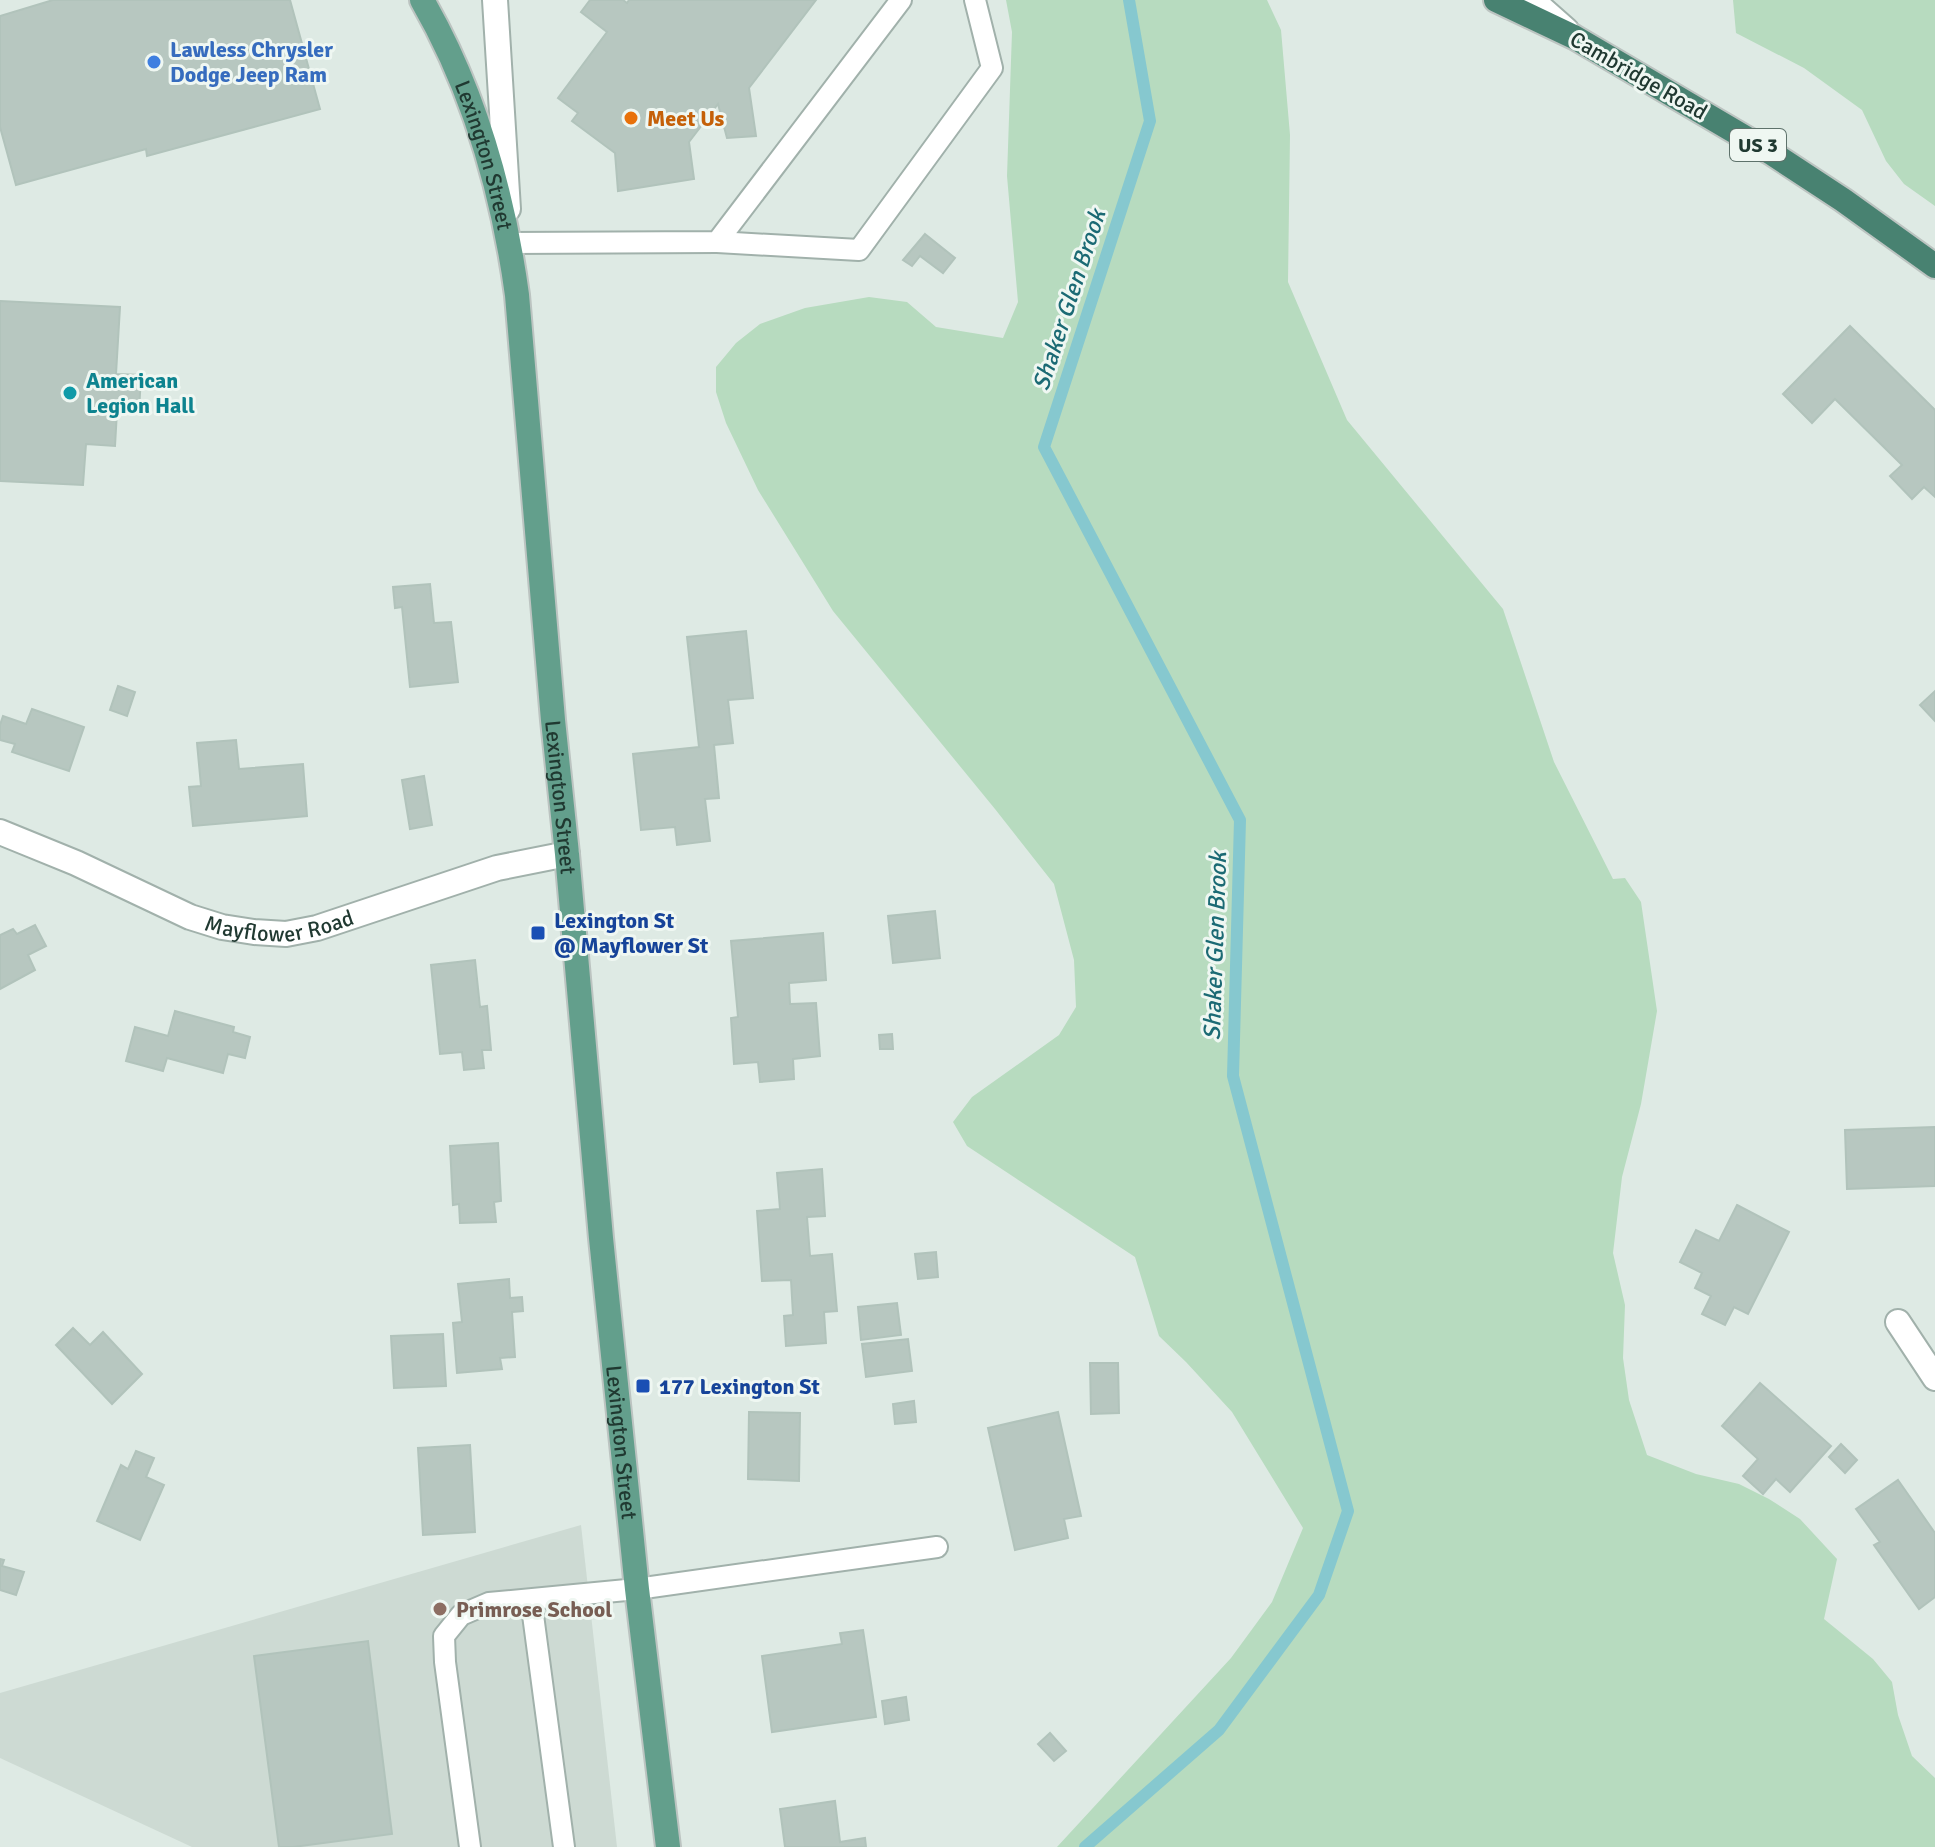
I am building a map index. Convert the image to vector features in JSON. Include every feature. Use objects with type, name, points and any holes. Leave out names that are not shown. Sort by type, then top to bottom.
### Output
[{"type":"highway","name":"Cambridge Road","points":[[1496,0],[1574,37],[1773,154],[1935,266]]},
{"type":"main road","name":"Lexington Street","points":[[422,0],[449,53],[470,106],[495,180],[510,243],[521,336],[603,1253],[637,1589],[668,1847]]},
{"type":"street","points":[[495,0],[510,243]]},
{"type":"street","points":[[1532,0],[1574,37]]},
{"type":"street","name":"Mayflower Road","points":[[0,832],[76,863],[190,917],[222,927],[286,934],[317,928],[497,868],[567,854]]},
{"type":"street","points":[[1898,1322],[1935,1378]]},
{"type":"lane","points":[[717,242],[901,0]]},
{"type":"lane","points":[[510,243],[717,242],[859,250],[992,68],[975,0]]},
{"type":"lane","points":[[470,1847],[445,1662],[444,1636],[461,1615],[489,1603],[637,1589],[937,1547]]},
{"type":"lane","points":[[531,1600],[564,1847]]},
{"type":"shaded area","name":"Primrose School","points":[[581,1525],[617,1847],[192,1847],[0,1758],[0,1693]]},
{"type":"green space","points":[[1006,0],[1267,0],[1281,30],[1290,135],[1288,282],[1347,420],[1503,609],[1554,762],[1613,879],[1625,878],[1641,902],[1657,1011],[1641,1104],[1622,1177],[1613,1253],[1625,1305],[1623,1358],[1629,1400],[1647,1455],[1696,1474],[1739,1484],[1769,1499],[1800,1519],[1837,1559],[1824,1619],[1873,1659],[1892,1682],[1898,1715],[1912,1756],[1935,1778],[1935,1847],[1057,1847],[1231,1658],[1272,1602],[1303,1528],[1232,1412],[1159,1336],[1135,1257],[967,1146],[953,1122],[972,1097],[1059,1035],[1076,1007],[1074,960],[1054,884],[833,611],[758,490],[726,423],[716,392],[716,367],[736,343],[760,324],[805,308],[869,297],[907,302],[936,327],[1003,338],[1018,302],[1007,176],[1012,32]]},
{"type":"green space","points":[[1733,0],[1935,0],[1935,206],[1904,184],[1886,161],[1862,110],[1804,68],[1736,33]]},
{"type":"building","name":"Lawless Chrysler Dodge Jeep Ram","points":[[53,0],[290,0],[320,109],[147,156],[146,149],[16,185],[0,127],[0,16]]},
{"type":"building","points":[[590,0],[623,0],[627,3],[629,0],[816,0],[749,88],[756,136],[727,138],[718,104],[689,142],[694,179],[618,191],[615,153],[572,121],[578,113],[558,98],[607,32],[581,12]]},
{"type":"building","points":[[925,234],[955,258],[943,273],[920,256],[912,266],[903,260]]},
{"type":"building","name":"American Legion Hall","points":[[0,301],[120,307],[116,374],[141,375],[139,412],[117,411],[115,446],[86,444],[83,485],[0,481]]},
{"type":"building","points":[[1850,326],[1935,410],[1935,497],[1924,487],[1912,499],[1890,476],[1902,465],[1835,399],[1812,423],[1783,394]]},
{"type":"building","points":[[430,584],[434,623],[451,622],[458,682],[410,687],[402,607],[395,608],[393,587]]},
{"type":"building","points":[[746,631],[753,698],[728,700],[733,743],[714,745],[719,798],[705,799],[710,841],[677,845],[675,827],[641,830],[633,754],[699,747],[687,637]]},
{"type":"building","points":[[118,686],[135,692],[127,716],[110,710]]},
{"type":"building","points":[[1935,691],[1935,721],[1920,705]]},
{"type":"building","points":[[32,709],[84,727],[69,771],[12,752],[15,744],[0,740],[3,716],[26,724]]},
{"type":"building","points":[[236,740],[239,769],[303,764],[307,816],[193,826],[189,787],[201,786],[197,743]]},
{"type":"building","points":[[424,776],[432,825],[410,829],[402,780]]},
{"type":"building","points":[[935,911],[940,958],[893,963],[888,916]]},
{"type":"building","points":[[35,925],[46,946],[28,955],[35,970],[0,989],[0,935],[13,929],[17,934]]},
{"type":"building","points":[[823,933],[826,980],[789,983],[790,1004],[816,1003],[820,1056],[793,1059],[794,1079],[760,1082],[758,1062],[734,1064],[731,1018],[738,1017],[731,941]]},
{"type":"building","points":[[475,960],[480,1007],[487,1006],[491,1050],[482,1050],[484,1068],[464,1070],[462,1052],[440,1054],[431,965]]},
{"type":"building","points":[[175,1011],[234,1027],[233,1032],[250,1037],[245,1058],[228,1054],[223,1073],[167,1058],[163,1071],[126,1061],[135,1027],[168,1036]]},
{"type":"building","points":[[892,1034],[893,1049],[880,1049],[879,1035]]},
{"type":"building","points":[[1935,1127],[1935,1186],[1847,1189],[1845,1130]]},
{"type":"building","points":[[498,1143],[501,1201],[494,1202],[496,1222],[460,1223],[459,1204],[453,1205],[450,1146]]},
{"type":"building","points":[[822,1169],[825,1216],[807,1217],[810,1256],[832,1254],[837,1311],[824,1312],[826,1343],[786,1346],[784,1316],[793,1315],[791,1280],[762,1281],[757,1211],[780,1209],[777,1173]]},
{"type":"building","points":[[1737,1205],[1789,1232],[1748,1314],[1734,1307],[1725,1325],[1702,1314],[1711,1296],[1695,1288],[1702,1273],[1680,1262],[1696,1230],[1719,1241]]},
{"type":"building","points":[[936,1252],[938,1277],[918,1279],[915,1254]]},
{"type":"building","points":[[509,1279],[510,1298],[522,1297],[523,1311],[512,1312],[515,1357],[500,1358],[502,1369],[457,1373],[453,1323],[462,1322],[458,1284]]},
{"type":"building","points":[[897,1303],[901,1335],[861,1340],[858,1307]]},
{"type":"building","points":[[73,1328],[90,1345],[103,1332],[142,1374],[112,1404],[56,1345]]},
{"type":"building","points":[[443,1334],[446,1386],[394,1388],[391,1336]]},
{"type":"building","points":[[908,1339],[912,1371],[866,1377],[862,1344]]},
{"type":"building","points":[[1090,1363],[1118,1363],[1119,1413],[1091,1414]]},
{"type":"building","points":[[1760,1383],[1831,1446],[1790,1492],[1776,1479],[1763,1494],[1743,1476],[1758,1459],[1722,1426]]},
{"type":"building","points":[[914,1401],[916,1422],[895,1424],[893,1404]]},
{"type":"building","points":[[749,1412],[800,1413],[799,1481],[748,1479]]},
{"type":"building","points":[[1058,1412],[1081,1516],[1064,1519],[1068,1538],[1015,1550],[988,1428]]},
{"type":"building","points":[[1841,1444],[1857,1460],[1845,1473],[1829,1457]]},
{"type":"building","points":[[470,1445],[475,1532],[423,1535],[418,1448]]},
{"type":"building","points":[[136,1451],[154,1458],[146,1477],[164,1485],[140,1540],[97,1521],[121,1465],[128,1469]]},
{"type":"building","points":[[1898,1480],[1935,1533],[1935,1597],[1919,1609],[1874,1545],[1880,1542],[1856,1509]]},
{"type":"building","points":[[0,1559],[4,1560],[2,1566],[24,1572],[16,1595],[0,1590]]},
{"type":"building","points":[[863,1630],[876,1717],[772,1732],[762,1656],[842,1644],[840,1633]]},
{"type":"building","points":[[368,1641],[392,1834],[279,1847],[254,1656]]},
{"type":"building","points":[[906,1697],[909,1720],[885,1724],[882,1701]]},
{"type":"building","points":[[1050,1733],[1066,1751],[1054,1761],[1038,1744]]},
{"type":"building","points":[[835,1801],[840,1842],[865,1838],[866,1847],[785,1847],[780,1809]]},
{"type":"waterway","name":"Shaker Glen Brook","points":[[1085,1847],[1219,1730],[1319,1595],[1348,1511],[1233,1076],[1240,820],[1044,447],[1150,121],[1129,0]]},
{"type":"place","name":"Lawless Chrysler Dodge Jeep Ram","points":[[154,62]]},
{"type":"place","name":"Meet Us","points":[[631,118]]},
{"type":"place","name":"American Legion Hall","points":[[70,393]]},
{"type":"place","name":"Lexington St @ Mayflower St","points":[[538,933]]},
{"type":"place","name":"177 Lexington St","points":[[643,1386]]},
{"type":"place","name":"Primrose School","points":[[440,1609]]}]
